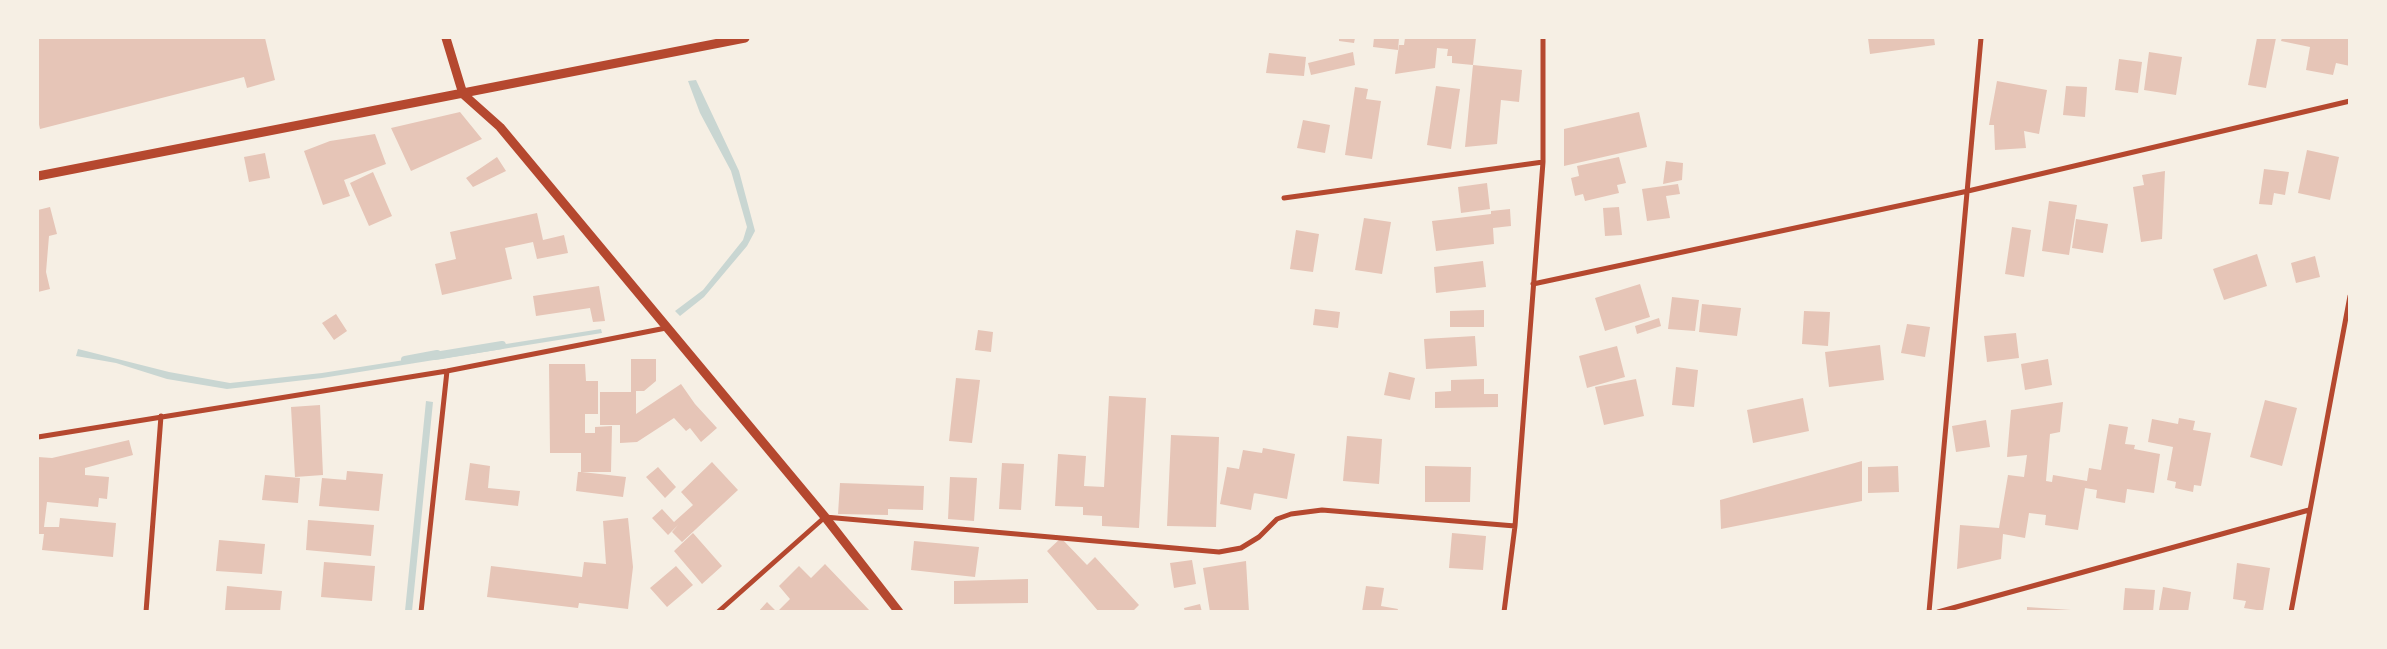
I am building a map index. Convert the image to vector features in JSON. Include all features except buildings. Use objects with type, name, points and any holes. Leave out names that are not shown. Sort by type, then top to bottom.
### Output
[{"type":"street","points":[[446,38],[463,94],[500,127],[825,517],[899,612]]},
{"type":"street","points":[[38,176],[745,38]]},
{"type":"street","points":[[1504,612],[1515,526],[1543,162],[1543,38]]},
{"type":"street","points":[[1929,612],[1981,38]]},
{"type":"street","points":[[1533,284],[1968,191],[2350,102]]},
{"type":"street","points":[[1284,198],[1543,162]]},
{"type":"street","points":[[2291,612],[2350,296]]},
{"type":"street","points":[[38,437],[447,371],[666,328]]},
{"type":"street","points":[[421,612],[447,371]]},
{"type":"street","points":[[146,612],[161,416]]},
{"type":"street","points":[[718,612],[825,517],[1219,552],[1241,548],[1259,537],[1277,519],[1291,514],[1322,510],[1515,526]]},
{"type":"street","points":[[1938,612],[2309,510]]},
{"type":"shaded area","points":[[696,80],[739,171],[755,231],[747,246],[704,297],[680,316],[675,311],[703,290],[743,240],[747,227],[731,171],[700,113],[688,81]]},
{"type":"shaded area","points":[[601,329],[602,333],[322,378],[227,389],[167,379],[116,363],[76,356],[78,349],[169,372],[230,383],[322,373]]},
{"type":"shaded area","points":[[426,401],[433,402],[412,611],[405,611]]},
{"type":"waterway","points":[[435,356],[502,345]]},
{"type":"waterway","points":[[405,360],[437,354]]}]
